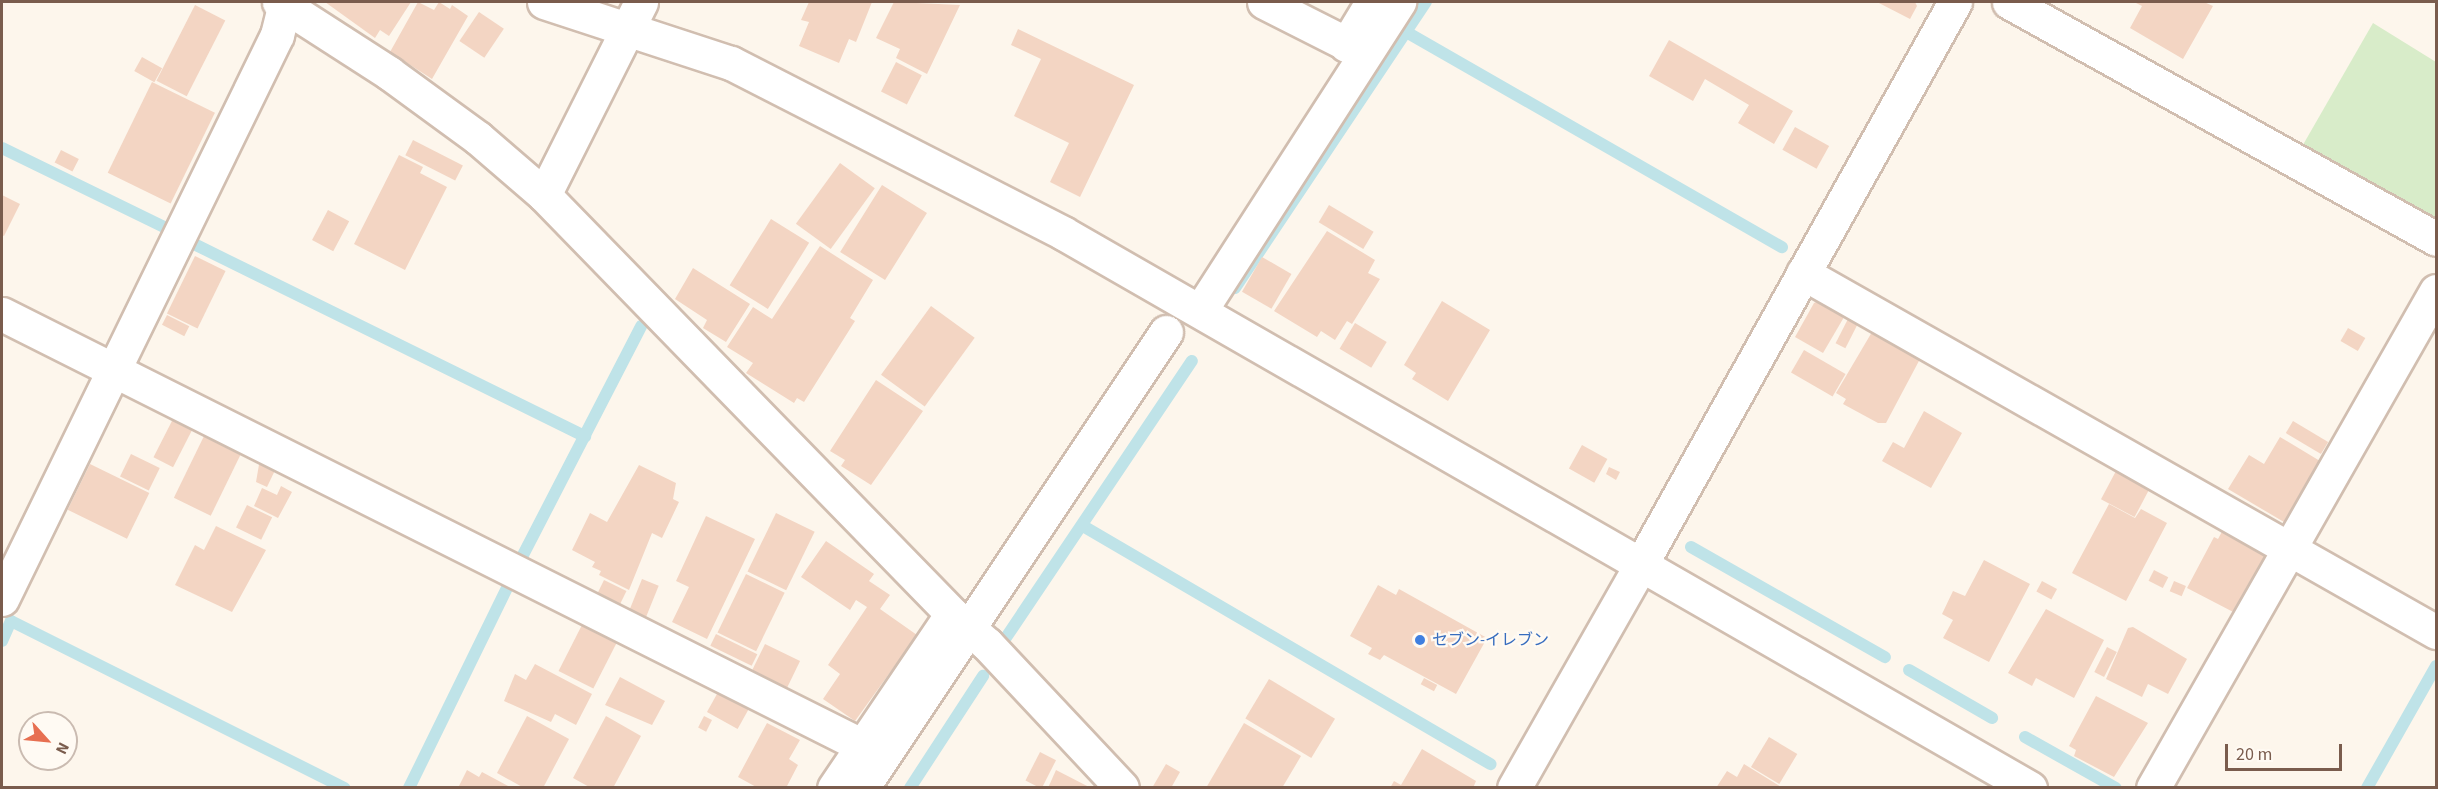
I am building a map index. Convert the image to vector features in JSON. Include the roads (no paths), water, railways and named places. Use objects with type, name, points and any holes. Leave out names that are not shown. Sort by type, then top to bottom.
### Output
[{"type":"street","points":[[544,2],[634,15],[1063,233],[2030,788]]},
{"type":"street","points":[[1264,2],[1357,49]]},
{"type":"street","points":[[1200,311],[1357,49],[1372,2]]},
{"type":"street","points":[[1202,279],[1357,49],[1399,2]]},
{"type":"street","points":[[1514,788],[1955,2]]},
{"type":"street","points":[[2009,2],[2436,239]]},
{"type":"street","points":[[2,599],[277,35],[283,3],[389,73],[478,138],[544,195],[1122,788]]},
{"type":"street","points":[[544,195],[634,15]]},
{"type":"street","points":[[1803,273],[2436,632]]},
{"type":"street","points":[[2153,788],[2436,291]]},
{"type":"street","points":[[2,314],[861,745]]},
{"type":"street","points":[[834,788],[861,745],[960,621],[1166,332]]},
{"type":"street","points":[[862,788],[960,621]]},
{"type":"waterway","points":[[1235,288],[1426,2]]},
{"type":"waterway","points":[[1408,33],[1782,247]]},
{"type":"waterway","points":[[2,148],[164,227]]},
{"type":"waterway","points":[[194,244],[585,436]]},
{"type":"waterway","points":[[522,557],[641,326]]},
{"type":"waterway","points":[[1005,639],[1192,361]]},
{"type":"waterway","points":[[1083,526],[1491,764]]},
{"type":"waterway","points":[[1691,547],[1885,657]]},
{"type":"waterway","points":[[409,788],[509,584]]},
{"type":"waterway","points":[[2,641],[11,621],[344,788]]},
{"type":"waterway","points":[[2367,788],[2436,666]]},
{"type":"waterway","points":[[1909,670],[1992,718]]},
{"type":"waterway","points":[[910,788],[983,676]]},
{"type":"waterway","points":[[2025,737],[2116,788]]},
{"type":"place","name":"セブン-イレブン","points":[[1420,640]]}]
